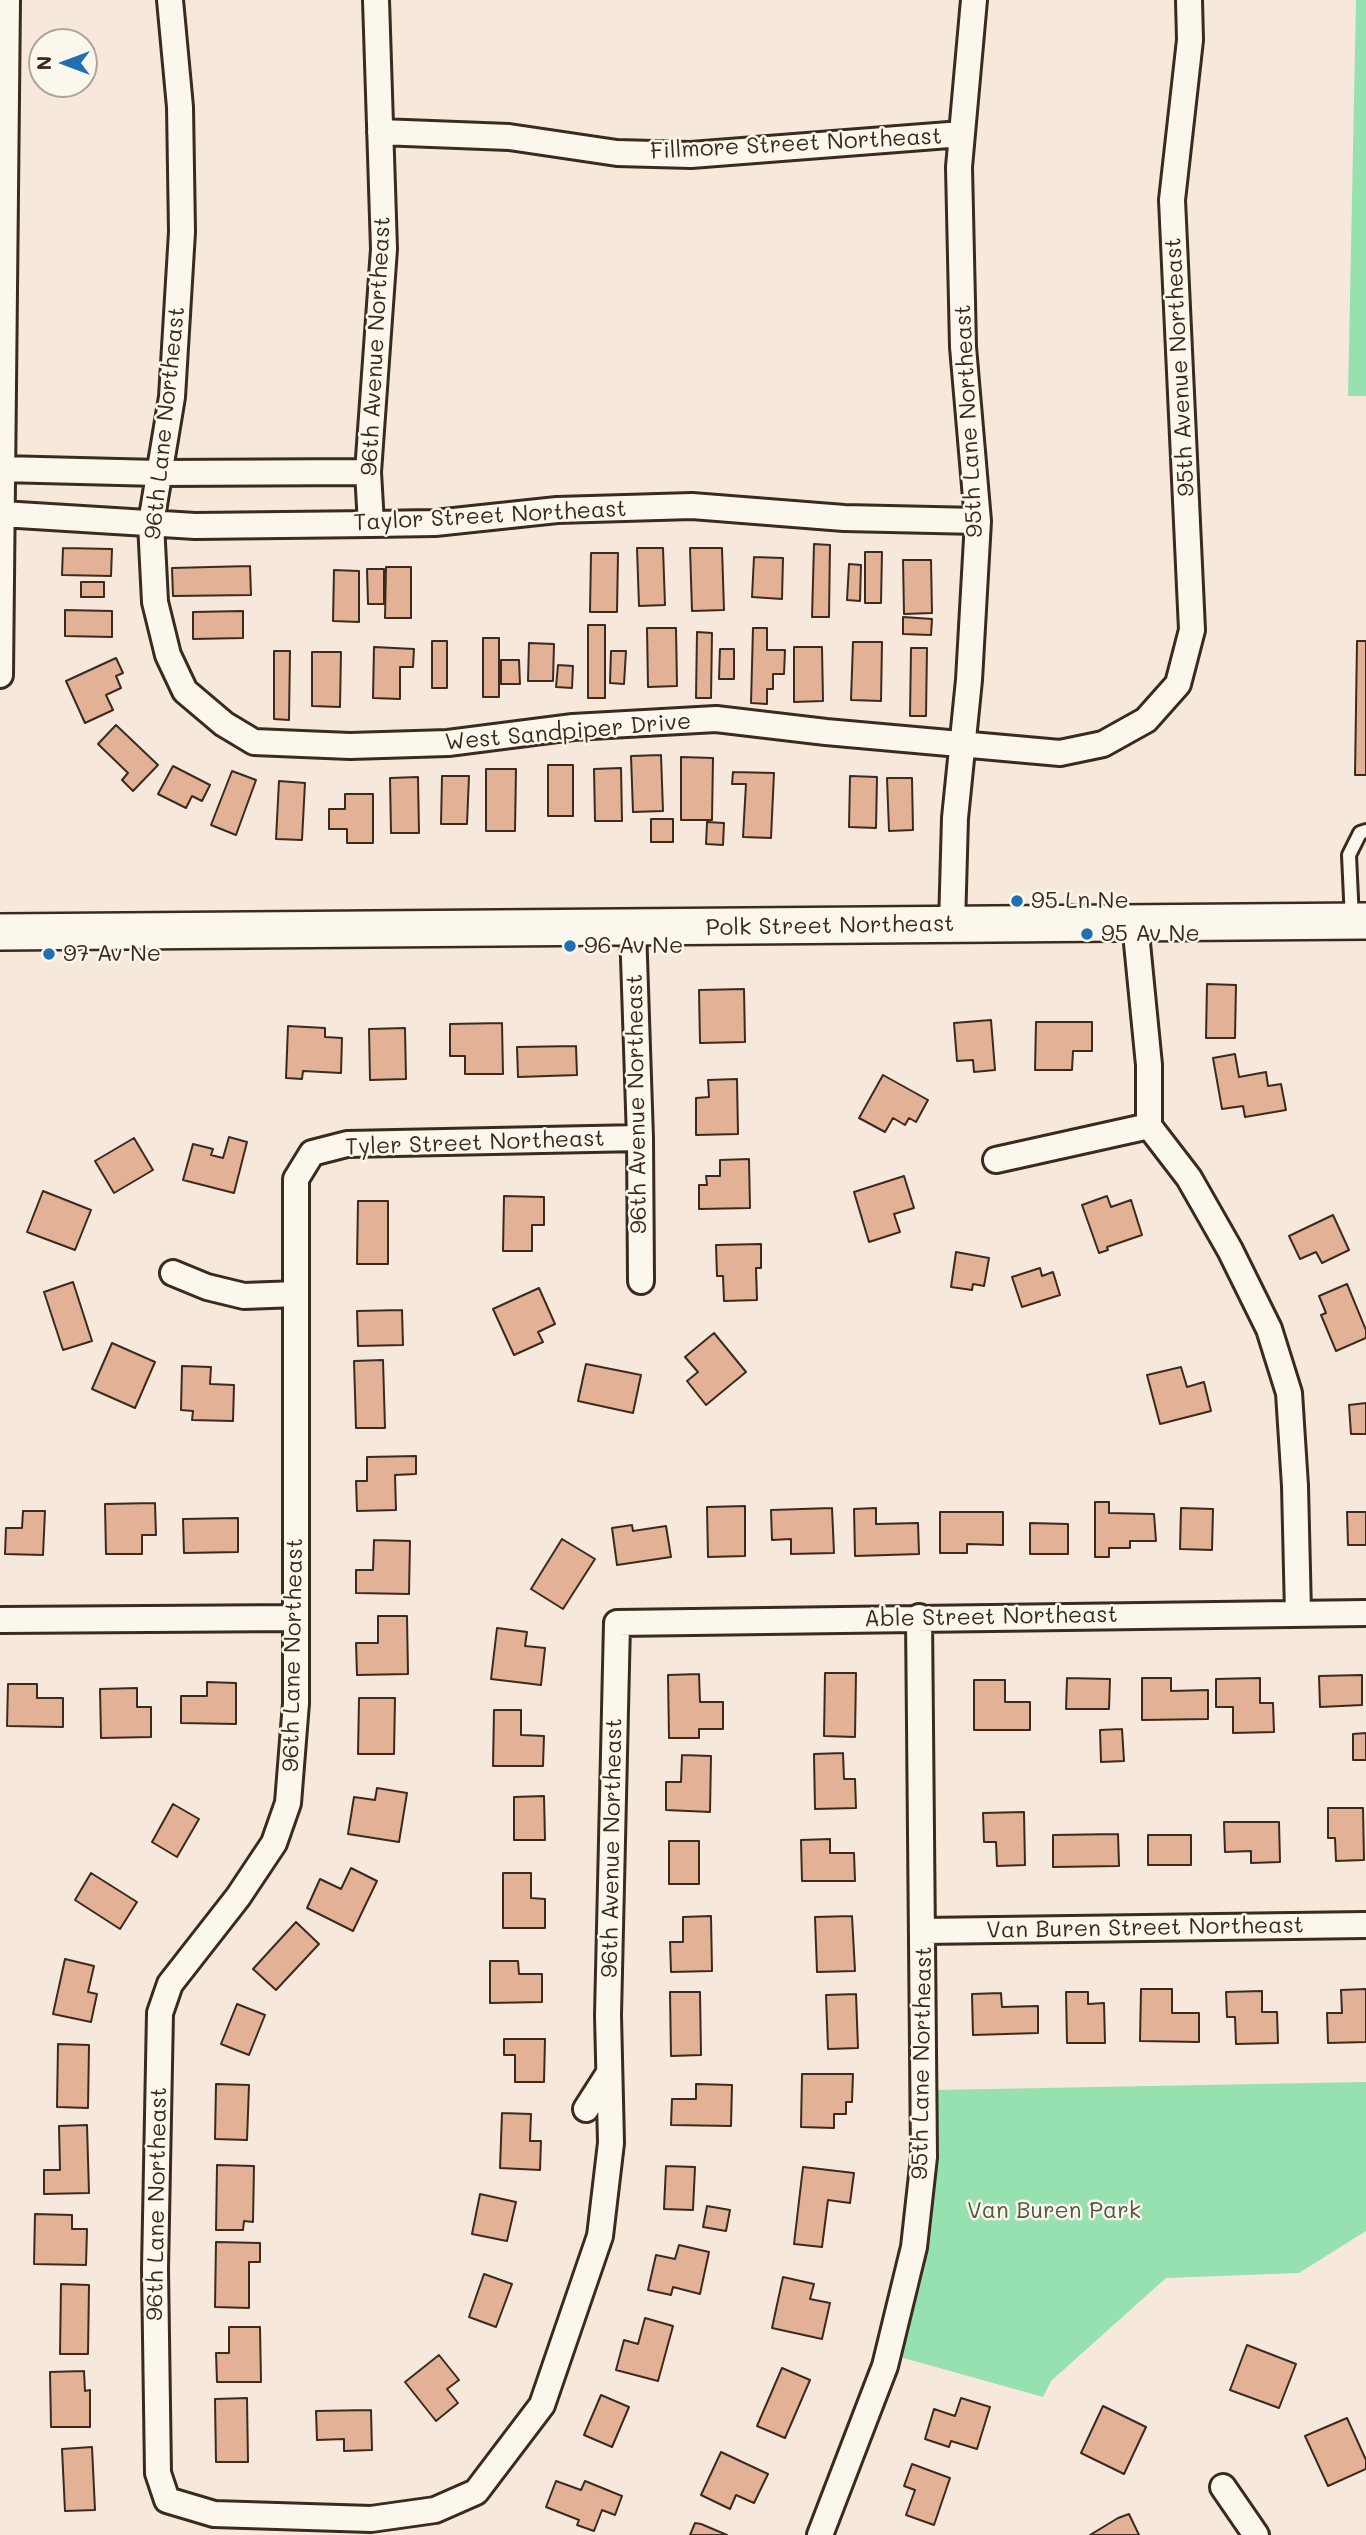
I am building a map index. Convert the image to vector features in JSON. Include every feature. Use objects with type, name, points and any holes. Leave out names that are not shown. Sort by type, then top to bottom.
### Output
[{"type":"street","points":[[0,675],[7,0]]},
{"type":"street","name":"96th Lane Northeast","points":[[170,0],[180,107],[182,232],[172,397],[151,523],[155,602],[167,655],[185,691],[203,706]]},
{"type":"street","name":"96th Avenue Northeast","points":[[371,524],[368,472],[384,249],[376,0]]},
{"type":"street","name":"95th Lane Northeast","points":[[952,925],[955,818],[969,680],[978,521],[963,347],[959,167],[974,0]]},
{"type":"street","name":"95th Avenue Northeast","points":[[1146,720],[1178,684],[1192,630],[1172,200],[1190,40],[1189,0]]},
{"type":"street","name":"Fillmore Street Northeast","points":[[380,132],[509,137],[617,153],[691,155],[962,134]]},
{"type":"street","points":[[2,469],[158,473],[368,472]]},
{"type":"street","name":"Taylor Street Northeast","points":[[2,514],[195,526],[371,524],[435,523],[557,510],[692,506],[844,518],[978,521]]},
{"type":"street","name":"West Sandpiper Drive","points":[[203,706],[224,724],[254,742],[350,746],[448,743],[573,727],[716,719],[1060,753],[1103,744],[1146,720]]},
{"type":"street","name":"Polk Street Northeast","points":[[0,932],[1359,921]]},
{"type":"street","points":[[1135,923],[1149,1065],[1149,1126],[1189,1178],[1230,1250],[1269,1329],[1289,1393],[1295,1486],[1298,1614]]},
{"type":"street","name":"96th Avenue Northeast","points":[[632,928],[640,1138],[641,1281]]},
{"type":"street","points":[[996,1160],[1149,1126]]},
{"type":"street","name":"Tyler Street Northeast","points":[[312,1153],[347,1144],[640,1138]]},
{"type":"street","name":"96th Lane Northeast","points":[[167,2500],[158,2473],[155,2283],[160,2014],[170,1984],[238,1896],[274,1843],[288,1804],[296,1703],[296,1180],[312,1153]]},
{"type":"street","points":[[173,1273],[207,1287],[244,1296],[296,1294]]},
{"type":"street","name":"Able Street Northeast","points":[[617,1623],[919,1617],[1366,1614]]},
{"type":"street","name":"95th Lane Northeast","points":[[820,2535],[885,2366],[914,2247],[925,2157],[919,1617]]},
{"type":"street","points":[[0,1620],[296,1618]]},
{"type":"street","name":"96th Avenue Northeast","points":[[167,2500],[214,2514],[371,2519],[435,2510],[476,2493],[542,2405],[600,2236],[611,2143],[608,2015],[617,1623]]},
{"type":"street","name":"Van Buren Street Northeast","points":[[923,1931],[1366,1925]]},
{"type":"street","points":[[586,2109],[609,2073]]},
{"type":"street","points":[[1223,2487],[1256,2535]]},
{"type":"lane","points":[[1359,921],[1349,855],[1360,833],[1366,831]]},
{"type":"green space","points":[[1356,0],[1366,0],[1366,396],[1348,396]]},
{"type":"green space","name":"Van Buren Park","points":[[1366,2082],[1366,2231],[1299,2273],[1166,2278],[1051,2381],[1043,2397],[900,2357],[919,2287],[930,2205],[936,2090]]},
{"type":"building","points":[[814,544],[830,545],[829,617],[812,617]]},
{"type":"building","points":[[63,548],[112,549],[111,576],[62,575]]},
{"type":"building","points":[[637,548],[663,548],[665,605],[639,606]]},
{"type":"building","points":[[690,548],[722,548],[724,610],[692,611]]},
{"type":"building","points":[[865,552],[882,552],[881,603],[865,603]]},
{"type":"building","points":[[591,553],[618,553],[617,612],[590,612]]},
{"type":"building","points":[[754,557],[783,558],[782,599],[752,597]]},
{"type":"building","points":[[903,560],[931,560],[932,613],[904,614]]},
{"type":"building","points":[[849,564],[861,565],[860,601],[847,600]]},
{"type":"building","points":[[250,566],[251,595],[173,596],[172,568]]},
{"type":"building","points":[[386,567],[411,567],[411,618],[385,618]]},
{"type":"building","points":[[367,569],[384,569],[384,604],[368,604]]},
{"type":"building","points":[[334,570],[359,571],[359,622],[333,621]]},
{"type":"building","points":[[81,582],[104,582],[104,597],[81,597]]},
{"type":"building","points":[[65,610],[112,611],[112,637],[65,636]]},
{"type":"building","points":[[243,611],[243,638],[193,639],[193,612]]},
{"type":"building","points":[[903,617],[932,619],[931,635],[903,634]]},
{"type":"building","points":[[588,625],[605,625],[605,698],[588,698]]},
{"type":"building","points":[[647,628],[676,628],[677,686],[648,687]]},
{"type":"building","points":[[753,628],[767,628],[767,650],[785,650],[784,674],[773,674],[773,689],[767,689],[767,704],[751,703]]},
{"type":"building","points":[[697,632],[712,633],[711,698],[696,698]]},
{"type":"building","points":[[483,638],[499,638],[499,697],[483,697]]},
{"type":"building","points":[[432,641],[447,641],[447,688],[432,688]]},
{"type":"building","points":[[1357,641],[1366,641],[1366,775],[1355,775]]},
{"type":"building","points":[[853,642],[882,642],[881,701],[851,700]]},
{"type":"building","points":[[529,643],[554,644],[553,681],[528,681]]},
{"type":"building","points":[[374,647],[414,649],[413,667],[400,667],[400,699],[373,698]]},
{"type":"building","points":[[794,647],[822,647],[823,701],[794,702]]},
{"type":"building","points":[[911,648],[927,648],[926,716],[910,716]]},
{"type":"building","points":[[720,649],[734,649],[734,679],[719,679]]},
{"type":"building","points":[[274,651],[290,651],[289,720],[274,719]]},
{"type":"building","points":[[611,651],[626,651],[624,684],[610,683]]},
{"type":"building","points":[[312,652],[341,652],[340,707],[312,706]]},
{"type":"building","points":[[116,658],[123,673],[116,676],[121,688],[106,695],[113,710],[85,723],[66,681]]},
{"type":"building","points":[[501,660],[519,660],[520,684],[501,684]]},
{"type":"building","points":[[558,665],[573,666],[572,688],[556,687]]},
{"type":"building","points":[[116,725],[158,765],[133,791],[122,780],[128,773],[98,744]]},
{"type":"building","points":[[661,755],[663,811],[633,812],[631,756]]},
{"type":"building","points":[[681,757],[713,758],[712,820],[681,820]]},
{"type":"building","points":[[548,765],[573,765],[573,816],[548,816]]},
{"type":"building","points":[[173,766],[210,785],[202,801],[192,796],[186,808],[158,794]]},
{"type":"building","points":[[621,768],[622,821],[595,821],[594,769]]},
{"type":"building","points":[[486,769],[516,769],[515,831],[486,831]]},
{"type":"building","points":[[232,771],[256,780],[236,835],[211,825]]},
{"type":"building","points":[[733,772],[774,773],[771,838],[743,837],[746,784],[732,784]]},
{"type":"building","points":[[442,776],[469,776],[467,824],[441,824]]},
{"type":"building","points":[[850,776],[877,777],[876,828],[849,827]]},
{"type":"building","points":[[418,777],[419,833],[391,833],[390,778]]},
{"type":"building","points":[[887,778],[912,778],[913,830],[889,831]]},
{"type":"building","points":[[279,781],[305,783],[302,840],[276,839]]},
{"type":"building","points":[[345,794],[373,794],[373,843],[347,843],[347,829],[329,829],[329,809],[345,809]]},
{"type":"building","points":[[651,819],[673,819],[673,842],[651,842]]},
{"type":"building","points":[[707,822],[724,823],[723,845],[706,844]]},
{"type":"building","points":[[1207,984],[1236,985],[1235,1038],[1206,1038]]},
{"type":"building","points":[[744,989],[745,1042],[700,1043],[699,990]]},
{"type":"building","points":[[991,1020],[995,1070],[974,1072],[973,1060],[957,1061],[954,1023]]},
{"type":"building","points":[[1036,1022],[1092,1022],[1092,1051],[1073,1051],[1072,1070],[1035,1070]]},
{"type":"building","points":[[502,1023],[503,1074],[465,1074],[465,1056],[450,1056],[450,1024]]},
{"type":"building","points":[[288,1026],[325,1028],[325,1037],[342,1038],[341,1073],[303,1071],[302,1079],[286,1078]]},
{"type":"building","points":[[405,1028],[406,1079],[370,1080],[369,1029]]},
{"type":"building","points":[[576,1046],[577,1075],[518,1077],[517,1047]]},
{"type":"building","points":[[1235,1054],[1239,1077],[1266,1072],[1268,1086],[1281,1084],[1286,1110],[1245,1117],[1243,1106],[1222,1109],[1213,1058]]},
{"type":"building","points":[[883,1075],[928,1100],[916,1122],[909,1118],[905,1125],[893,1118],[885,1132],[859,1118]]},
{"type":"building","points":[[737,1079],[738,1134],[696,1135],[696,1098],[709,1097],[708,1080]]},
{"type":"building","points":[[229,1137],[247,1142],[234,1193],[183,1180],[193,1144],[213,1149],[211,1155],[223,1158]]},
{"type":"building","points":[[134,1138],[153,1170],[114,1193],[95,1161]]},
{"type":"building","points":[[749,1159],[750,1208],[699,1209],[699,1185],[707,1185],[706,1176],[720,1176],[720,1160]]},
{"type":"building","points":[[904,1176],[914,1208],[894,1214],[900,1232],[869,1242],[854,1192]]},
{"type":"building","points":[[43,1191],[91,1210],[75,1250],[27,1232]]},
{"type":"building","points":[[504,1196],[544,1197],[544,1225],[532,1225],[532,1251],[503,1251]]},
{"type":"building","points":[[1107,1196],[1111,1207],[1131,1200],[1142,1235],[1107,1247],[1108,1250],[1099,1253],[1082,1205]]},
{"type":"building","points":[[358,1201],[388,1201],[388,1264],[357,1264]]},
{"type":"building","points":[[1333,1215],[1349,1250],[1322,1263],[1316,1252],[1300,1259],[1289,1236]]},
{"type":"building","points":[[761,1244],[761,1268],[756,1268],[757,1300],[724,1301],[723,1276],[717,1276],[716,1245]]},
{"type":"building","points":[[956,1252],[989,1258],[984,1286],[973,1284],[972,1290],[951,1287]]},
{"type":"building","points":[[1040,1268],[1042,1276],[1053,1272],[1060,1295],[1022,1307],[1012,1277]]},
{"type":"building","points":[[73,1282],[92,1341],[63,1350],[44,1292]]},
{"type":"building","points":[[1347,1284],[1366,1330],[1366,1338],[1336,1351],[1321,1315],[1326,1313],[1319,1296]]},
{"type":"building","points":[[539,1288],[555,1324],[538,1332],[543,1342],[514,1355],[493,1309]]},
{"type":"building","points":[[402,1310],[403,1345],[358,1346],[357,1311]]},
{"type":"building","points":[[714,1333],[746,1372],[706,1405],[687,1381],[698,1372],[685,1357]]},
{"type":"building","points":[[112,1343],[155,1362],[135,1408],[92,1389]]},
{"type":"building","points":[[383,1360],[385,1428],[356,1428],[354,1361]]},
{"type":"building","points":[[586,1364],[641,1375],[633,1413],[578,1401]]},
{"type":"building","points":[[182,1366],[211,1367],[210,1384],[234,1385],[233,1421],[192,1420],[193,1411],[181,1410]]},
{"type":"building","points":[[1181,1367],[1187,1387],[1204,1382],[1211,1411],[1160,1424],[1147,1375]]},
{"type":"building","points":[[1366,1403],[1366,1434],[1351,1434],[1349,1405]]},
{"type":"building","points":[[416,1456],[416,1474],[395,1475],[396,1510],[357,1511],[356,1481],[367,1481],[367,1457]]},
{"type":"building","points":[[1095,1502],[1109,1502],[1109,1513],[1154,1514],[1156,1541],[1130,1541],[1130,1548],[1109,1548],[1109,1557],[1095,1557]]},
{"type":"building","points":[[155,1503],[156,1535],[142,1535],[142,1554],[106,1554],[105,1504]]},
{"type":"building","points":[[745,1506],[745,1556],[708,1557],[707,1507]]},
{"type":"building","points":[[832,1508],[834,1553],[791,1554],[791,1539],[772,1540],[771,1510]]},
{"type":"building","points":[[876,1508],[876,1524],[918,1523],[919,1554],[855,1556],[854,1509]]},
{"type":"building","points":[[1181,1508],[1213,1509],[1212,1550],[1180,1549]]},
{"type":"building","points":[[23,1511],[45,1511],[43,1555],[5,1554],[6,1528],[22,1528]]},
{"type":"building","points":[[940,1512],[1003,1512],[1003,1545],[967,1544],[967,1553],[940,1553]]},
{"type":"building","points":[[1347,1512],[1366,1512],[1366,1545],[1348,1545]]},
{"type":"building","points":[[238,1518],[238,1552],[184,1553],[183,1519]]},
{"type":"building","points":[[1030,1523],[1068,1524],[1068,1554],[1030,1554]]},
{"type":"building","points":[[632,1525],[633,1531],[666,1526],[671,1557],[617,1565],[612,1528]]},
{"type":"building","points":[[562,1539],[595,1559],[563,1609],[531,1589]]},
{"type":"building","points":[[374,1540],[410,1541],[409,1594],[356,1593],[356,1570],[373,1570]]},
{"type":"building","points":[[378,1616],[407,1616],[408,1674],[357,1675],[356,1643],[378,1643]]},
{"type":"building","points":[[497,1628],[527,1632],[525,1646],[545,1648],[541,1685],[491,1679]]},
{"type":"building","points":[[825,1673],[856,1673],[855,1737],[824,1736]]},
{"type":"building","points":[[699,1674],[700,1702],[723,1702],[723,1729],[699,1729],[699,1738],[669,1738],[668,1675]]},
{"type":"building","points":[[1362,1675],[1362,1705],[1320,1707],[1319,1676]]},
{"type":"building","points":[[1067,1678],[1110,1679],[1109,1709],[1066,1709]]},
{"type":"building","points":[[1142,1678],[1171,1678],[1171,1691],[1208,1690],[1208,1719],[1142,1720]]},
{"type":"building","points":[[1260,1678],[1260,1703],[1273,1703],[1274,1732],[1233,1733],[1233,1707],[1216,1707],[1216,1679]]},
{"type":"building","points":[[974,1680],[1005,1680],[1005,1702],[1030,1702],[1030,1730],[974,1730]]},
{"type":"building","points":[[207,1682],[236,1683],[236,1724],[181,1723],[181,1696],[207,1696]]},
{"type":"building","points":[[8,1684],[37,1684],[37,1698],[63,1698],[63,1727],[7,1726]]},
{"type":"building","points":[[137,1688],[137,1707],[151,1707],[151,1737],[101,1738],[100,1689]]},
{"type":"building","points":[[359,1698],[395,1698],[394,1754],[358,1754]]},
{"type":"building","points":[[494,1710],[521,1710],[521,1735],[544,1736],[543,1766],[493,1766]]},
{"type":"building","points":[[1122,1729],[1124,1761],[1101,1762],[1100,1730]]},
{"type":"building","points":[[1366,1733],[1366,1760],[1353,1760],[1353,1734]]},
{"type":"building","points":[[843,1753],[844,1779],[855,1779],[856,1808],[815,1809],[814,1754]]},
{"type":"building","points":[[682,1755],[711,1756],[710,1812],[666,1810],[666,1782],[681,1782]]},
{"type":"building","points":[[377,1788],[407,1793],[399,1842],[348,1834],[354,1797],[375,1800]]},
{"type":"building","points":[[544,1796],[545,1840],[514,1840],[514,1797]]},
{"type":"building","points":[[173,1804],[199,1819],[177,1857],[152,1842]]},
{"type":"building","points":[[1328,1808],[1363,1808],[1364,1860],[1336,1861],[1335,1838],[1328,1838]]},
{"type":"building","points":[[1024,1812],[1025,1865],[997,1866],[996,1842],[984,1842],[983,1813]]},
{"type":"building","points":[[1224,1822],[1279,1822],[1280,1862],[1251,1863],[1251,1851],[1225,1852]]},
{"type":"building","points":[[1118,1834],[1119,1866],[1053,1867],[1053,1835]]},
{"type":"building","points":[[1148,1835],[1191,1835],[1191,1865],[1148,1865]]},
{"type":"building","points":[[830,1839],[830,1853],[854,1853],[855,1881],[802,1881],[801,1840]]},
{"type":"building","points":[[669,1841],[699,1841],[699,1884],[669,1884]]},
{"type":"building","points":[[351,1868],[377,1881],[353,1931],[307,1908],[320,1879],[341,1889]]},
{"type":"building","points":[[91,1873],[137,1902],[120,1929],[75,1900]]},
{"type":"building","points":[[503,1873],[531,1873],[531,1898],[545,1899],[545,1928],[503,1928]]},
{"type":"building","points":[[711,1916],[712,1971],[671,1972],[670,1942],[683,1942],[683,1917]]},
{"type":"building","points":[[852,1916],[855,1971],[817,1972],[815,1917]]},
{"type":"building","points":[[296,1922],[319,1944],[276,1990],[253,1969]]},
{"type":"building","points":[[65,1959],[94,1966],[88,1992],[97,1994],[91,2022],[53,2014]]},
{"type":"building","points":[[490,1961],[518,1961],[519,1974],[542,1974],[542,2002],[490,2003]]},
{"type":"building","points":[[1141,1989],[1172,1989],[1172,2013],[1199,2013],[1199,2042],[1140,2041]]},
{"type":"building","points":[[1366,1989],[1366,2042],[1328,2043],[1327,2013],[1342,2013],[1341,1990]]},
{"type":"building","points":[[1262,1991],[1262,2012],[1277,2012],[1278,2043],[1236,2044],[1235,2017],[1227,2017],[1226,1992]]},
{"type":"building","points":[[670,1992],[700,1992],[701,2055],[671,2056]]},
{"type":"building","points":[[1066,1992],[1088,1992],[1088,2004],[1104,2003],[1105,2043],[1067,2043]]},
{"type":"building","points":[[1001,1993],[1002,2007],[1038,2006],[1038,2033],[973,2035],[972,1994]]},
{"type":"building","points":[[856,1994],[858,2048],[828,2049],[826,1995]]},
{"type":"building","points":[[237,2004],[265,2015],[249,2055],[221,2044]]},
{"type":"building","points":[[504,2039],[545,2039],[544,2082],[515,2082],[515,2055],[504,2055]]},
{"type":"building","points":[[58,2044],[89,2045],[88,2108],[57,2107]]},
{"type":"building","points":[[802,2074],[853,2074],[852,2102],[846,2102],[846,2114],[834,2114],[834,2128],[801,2127]]},
{"type":"building","points":[[216,2084],[249,2085],[247,2140],[215,2139]]},
{"type":"building","points":[[696,2084],[732,2085],[731,2126],[671,2125],[672,2099],[696,2099]]},
{"type":"building","points":[[502,2113],[531,2114],[530,2141],[541,2141],[540,2170],[500,2168]]},
{"type":"building","points":[[87,2125],[89,2193],[44,2194],[44,2170],[60,2170],[59,2126]]},
{"type":"building","points":[[217,2165],[254,2166],[253,2222],[244,2221],[243,2230],[216,2230]]},
{"type":"building","points":[[666,2166],[695,2167],[693,2210],[664,2209]]},
{"type":"building","points":[[803,2167],[854,2173],[850,2203],[828,2200],[822,2247],[794,2244]]},
{"type":"building","points":[[480,2194],[516,2202],[507,2241],[472,2234]]},
{"type":"building","points":[[707,2206],[730,2210],[726,2231],[703,2227]]},
{"type":"building","points":[[35,2214],[72,2215],[72,2229],[87,2229],[86,2265],[34,2264]]},
{"type":"building","points":[[216,2242],[260,2243],[260,2262],[249,2262],[249,2308],[215,2307]]},
{"type":"building","points":[[679,2245],[709,2252],[700,2294],[673,2287],[671,2295],[648,2290],[656,2255],[675,2259]]},
{"type":"building","points":[[484,2274],[512,2284],[496,2327],[469,2317]]},
{"type":"building","points":[[783,2277],[814,2284],[810,2299],[830,2303],[822,2339],[772,2328]]},
{"type":"building","points":[[61,2284],[89,2285],[88,2354],[60,2354]]},
{"type":"building","points":[[645,2318],[673,2326],[658,2381],[616,2370],[624,2340],[638,2344]]},
{"type":"building","points":[[229,2327],[260,2327],[261,2382],[217,2382],[216,2353],[229,2353]]},
{"type":"building","points":[[1247,2345],[1296,2364],[1279,2408],[1230,2390]]},
{"type":"building","points":[[439,2355],[459,2380],[447,2389],[458,2403],[436,2421],[405,2382]]},
{"type":"building","points":[[782,2368],[810,2380],[785,2438],[757,2426]]},
{"type":"building","points":[[84,2371],[85,2391],[90,2390],[90,2427],[51,2427],[50,2372]]},
{"type":"building","points":[[601,2395],[629,2407],[612,2447],[584,2435]]},
{"type":"building","points":[[247,2398],[248,2462],[216,2462],[215,2399]]},
{"type":"building","points":[[961,2398],[990,2407],[977,2449],[951,2441],[949,2447],[925,2439],[934,2409],[955,2416]]},
{"type":"building","points":[[1103,2406],[1146,2427],[1124,2474],[1081,2453]]},
{"type":"building","points":[[371,2410],[372,2450],[344,2451],[344,2439],[317,2440],[316,2411]]},
{"type":"building","points":[[1347,2418],[1366,2460],[1366,2469],[1328,2486],[1305,2436]]},
{"type":"building","points":[[92,2447],[95,2510],[65,2511],[62,2449]]},
{"type":"building","points":[[721,2452],[768,2474],[754,2503],[736,2495],[730,2509],[701,2495]]},
{"type":"building","points":[[912,2464],[950,2478],[934,2525],[906,2515],[915,2490],[904,2486]]},
{"type":"building","points":[[556,2481],[581,2490],[585,2481],[622,2496],[615,2515],[602,2510],[594,2531],[577,2525],[579,2520],[546,2507]]},
{"type":"building","points":[[1129,2514],[1139,2535],[1090,2535],[1118,2518]]},
{"type":"building","points":[[695,2523],[701,2524],[727,2535],[690,2535]]},
{"type":"place","name":"95 Ln Ne","points":[[1017,901]]},
{"type":"place","name":"95 Av Ne","points":[[1087,934]]},
{"type":"place","name":"96 Av Ne","points":[[570,946]]},
{"type":"place","name":"97 Av Ne","points":[[49,954]]}]
